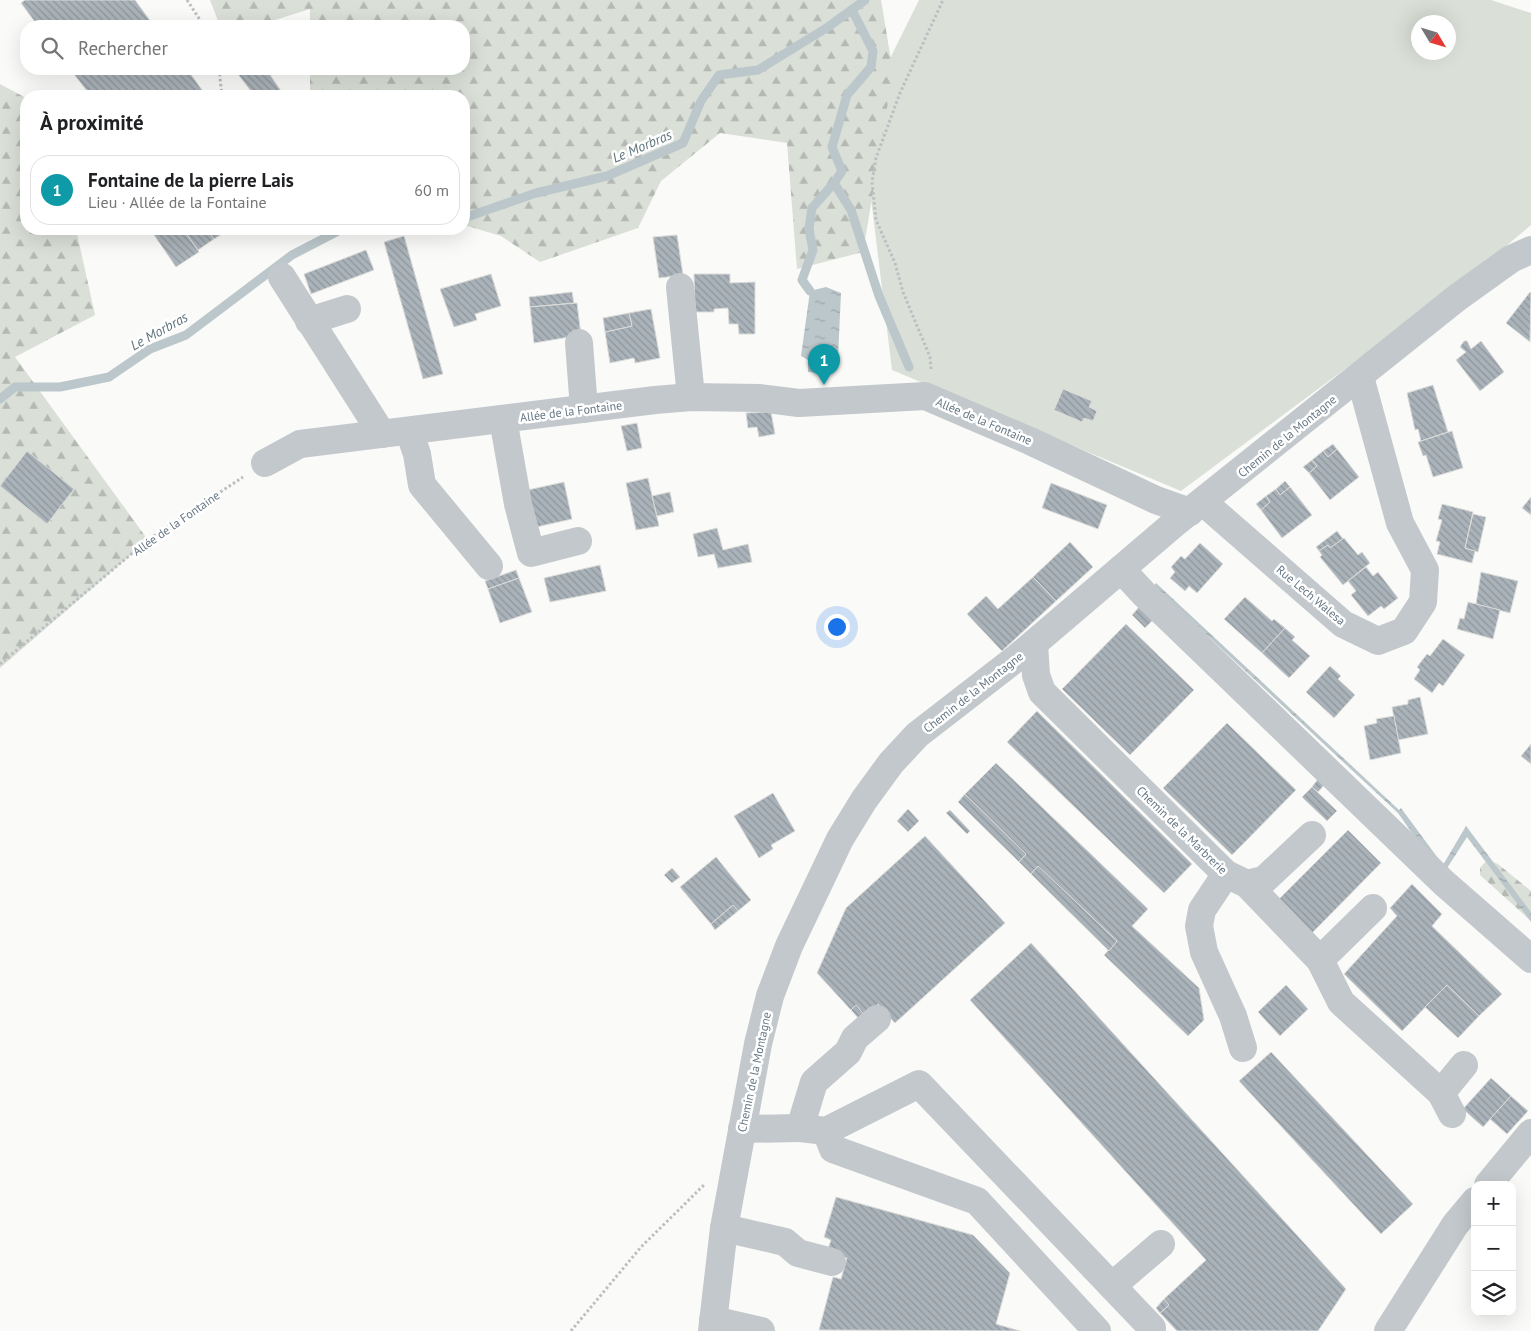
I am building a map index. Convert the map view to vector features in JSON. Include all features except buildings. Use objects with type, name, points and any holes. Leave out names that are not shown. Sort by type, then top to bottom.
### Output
[{"type":"street","name":"Chemin de la Montagne","points":[[713,1326],[724,1228],[758,1044],[770,996],[789,946],[840,839],[864,800],[891,763],[918,735],[1034,644],[1121,569],[1458,297],[1511,259],[1531,250]]},
{"type":"street","points":[[282,277],[382,434]]},
{"type":"street","points":[[680,288],[691,397]]},
{"type":"street","points":[[309,321],[347,309]]},
{"type":"street","points":[[579,343],[584,409]]},
{"type":"street","name":"Rue Lech Walesa","points":[[1197,507],[1343,624],[1378,641],[1404,632],[1424,602],[1426,570],[1400,523],[1360,377]]},
{"type":"street","name":"Allée de la Fontaine","points":[[264,463],[300,444],[691,397],[759,398],[799,403],[926,396],[1030,441],[1156,500],[1197,507]]},
{"type":"street","points":[[503,419],[518,504],[531,553],[578,541]]},
{"type":"street","points":[[409,431],[418,454],[422,485],[489,566]]},
{"type":"street","points":[[1121,569],[1152,602],[1444,883],[1531,959]]},
{"type":"street","name":"Chemin de la Marbrerie","points":[[1034,644],[1036,675],[1042,692],[1320,960],[1341,1002],[1447,1103],[1464,1065]]},
{"type":"street","points":[[1243,1048],[1234,1016],[1204,952],[1199,926],[1202,910],[1236,879],[1264,880],[1312,835]]},
{"type":"street","points":[[1320,960],[1373,908]]},
{"type":"street","points":[[877,1019],[855,1038],[848,1052],[814,1082],[813,1129],[833,1149],[977,1200],[1097,1331]]},
{"type":"street","points":[[742,1129],[813,1129],[919,1084],[1152,1328]]},
{"type":"street","points":[[1491,1181],[1531,1134]]},
{"type":"street","points":[[1388,1331],[1455,1225],[1471,1206]]},
{"type":"street","points":[[724,1228],[785,1242],[798,1253],[832,1262]]},
{"type":"street","points":[[1112,1286],[1161,1244]]},
{"type":"street","points":[[713,1326],[761,1331]]},
{"type":"path","points":[[188,0],[200,20]]},
{"type":"path","points":[[926,396],[932,378],[930,358],[903,292],[895,263],[876,220],[872,182],[876,158],[903,86],[943,0]]},
{"type":"path","points":[[220,75],[221,90]]},
{"type":"path","name":"Allée de la Fontaine","points":[[0,664],[148,540],[264,463]]},
{"type":"path","points":[[571,1331],[640,1247],[707,1181]]},
{"type":"green space","points":[[210,0],[881,0],[893,72],[863,252],[797,269],[787,143],[720,133],[661,181],[638,228],[540,262],[501,236],[470,227],[470,90],[310,90],[310,75],[470,75],[470,20],[310,20],[310,9],[275,20],[218,20]]},
{"type":"green space","points":[[919,0],[1491,0],[1531,13],[1531,225],[1474,273],[1181,491],[892,370],[861,117]]},
{"type":"green space","points":[[0,84],[20,95],[20,235],[77,235],[95,315],[15,357],[148,540],[0,668]]},
{"type":"green space","points":[[1490,861],[1498,864],[1531,891],[1531,921],[1480,875],[1480,868],[1485,862]]},
{"type":"water","points":[[826,287],[841,293],[838,357],[829,363],[829,373],[808,372],[808,360],[801,356],[810,291]]},
{"type":"water","points":[[1156,583],[1399,810],[1401,808],[1443,865],[1466,826],[1531,912],[1531,922],[1467,837],[1442,876],[1398,813],[1154,586]]},
{"type":"waterway","name":"Le Morbras","points":[[470,216],[536,193],[607,176],[683,143],[701,101],[719,75],[758,70],[828,27],[865,0]]},
{"type":"waterway","points":[[810,291],[802,280],[813,250],[809,229],[812,208],[842,171],[832,147],[847,95],[871,67],[873,51],[852,10]]},
{"type":"waterway","points":[[834,183],[851,210],[879,296],[909,367]]},
{"type":"waterway","name":"Le Morbras","points":[[0,399],[15,387],[60,387],[109,377],[150,349],[186,335],[292,255],[330,235]]},
{"type":"place","name":"Fontaine de la pierre Lais","points":[[824,385]]}]
